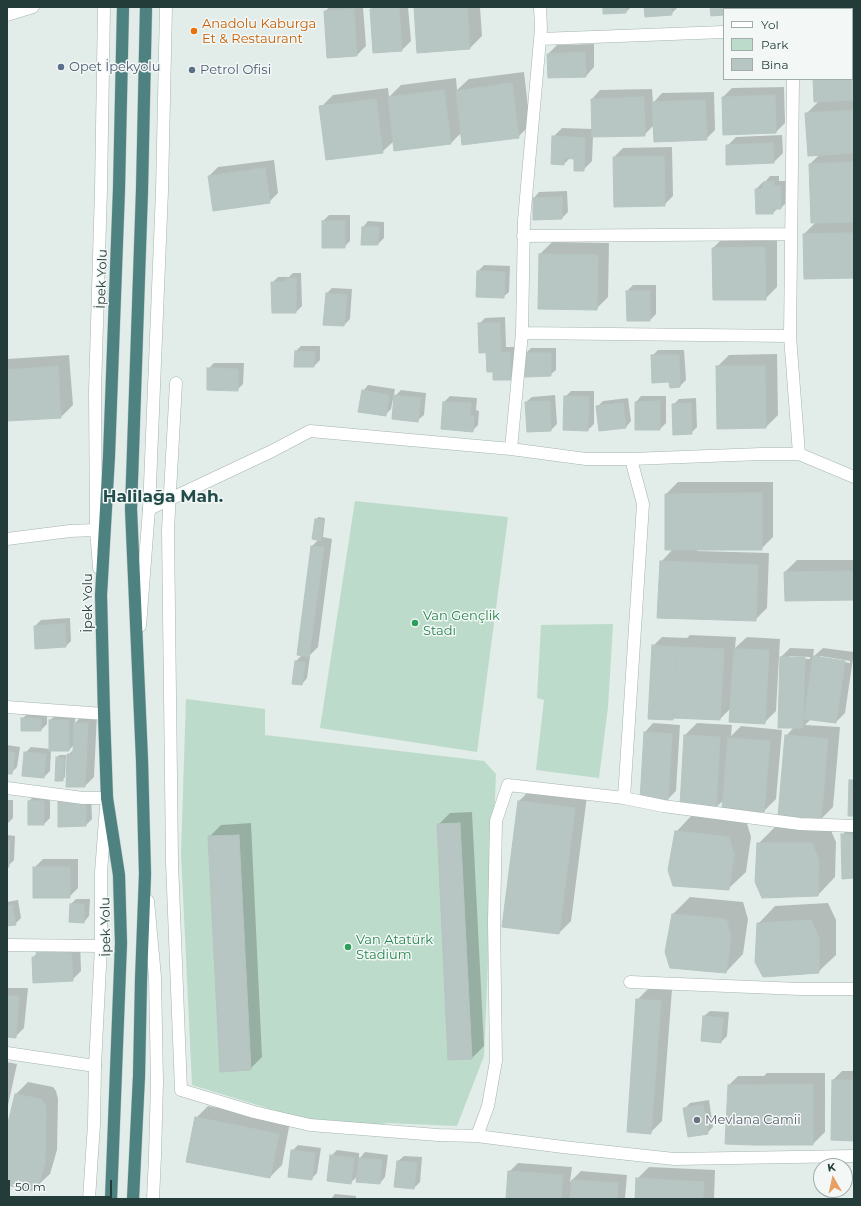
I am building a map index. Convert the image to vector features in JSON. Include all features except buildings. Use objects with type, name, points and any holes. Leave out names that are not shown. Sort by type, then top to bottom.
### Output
[{"type":"highway","name":"İpek Yolu","points":[[111,1199],[121,943],[118,875],[107,798],[101,595],[109,456],[119,205],[123,7]]},
{"type":"highway","points":[[133,1199],[146,874],[131,510],[142,190],[146,7]]},
{"type":"street","points":[[7,15],[33,7]]},
{"type":"street","points":[[101,595],[96,530],[95,391],[101,189],[104,7]]},
{"type":"street","points":[[138,655],[149,508],[162,191],[166,7]]},
{"type":"street","points":[[511,449],[522,333],[523,236],[541,28],[540,7]]},
{"type":"street","points":[[540,39],[723,32]]},
{"type":"street","points":[[793,80],[790,336],[799,454]]},
{"type":"street","points":[[523,236],[791,234]]},
{"type":"street","points":[[522,333],[790,336]]},
{"type":"street","points":[[176,383],[168,529],[172,862],[181,1090],[254,1112],[310,1125],[438,1135],[477,1136],[563,1148],[674,1159],[854,1156]]},
{"type":"street","points":[[149,508],[310,431],[511,449],[586,459],[799,454],[854,476]]},
{"type":"street","points":[[624,798],[643,504],[631,459]]},
{"type":"street","points":[[7,539],[70,531],[96,530]]},
{"type":"street","points":[[7,707],[104,714]]},
{"type":"street","points":[[477,1136],[488,1106],[496,1061],[494,922],[496,821],[508,785],[624,798],[663,806],[800,824],[854,826]]},
{"type":"street","points":[[7,788],[83,798],[107,798],[101,872],[101,946],[95,1066],[94,1124],[89,1199]]},
{"type":"street","points":[[146,874],[155,977],[157,1082],[152,1199]]},
{"type":"street","points":[[7,945],[101,946]]},
{"type":"street","points":[[630,982],[800,989],[854,989]]},
{"type":"street","points":[[7,1054],[95,1066]]},
{"type":"green space","name":"Van Gençlik Stadı","points":[[355,501],[508,517],[477,752],[320,728]]},
{"type":"green space","points":[[613,624],[608,707],[599,778],[536,770],[544,700],[537,698],[541,625]]},
{"type":"green space","points":[[186,699],[265,709],[265,735],[484,761],[496,774],[484,1056],[457,1126],[386,1123],[373,1127],[306,1120],[192,1085],[181,853]]},
{"type":"place","name":"Anadolu Kaburga Et & Restaurant","points":[[194,31]]},
{"type":"place","name":"Opet İpekyolu","points":[[61,67]]},
{"type":"place","name":"Petrol Ofisi","points":[[192,70]]},
{"type":"place","name":"Van Gençlik Stadı","points":[[415,623]]},
{"type":"place","name":"Van Atatürk Stadium","points":[[348,947]]},
{"type":"place","name":"Mevlana Camii","points":[[697,1120]]},
{"type":"district","name":"Halilağa Mah.","points":[[163,497]]}]
